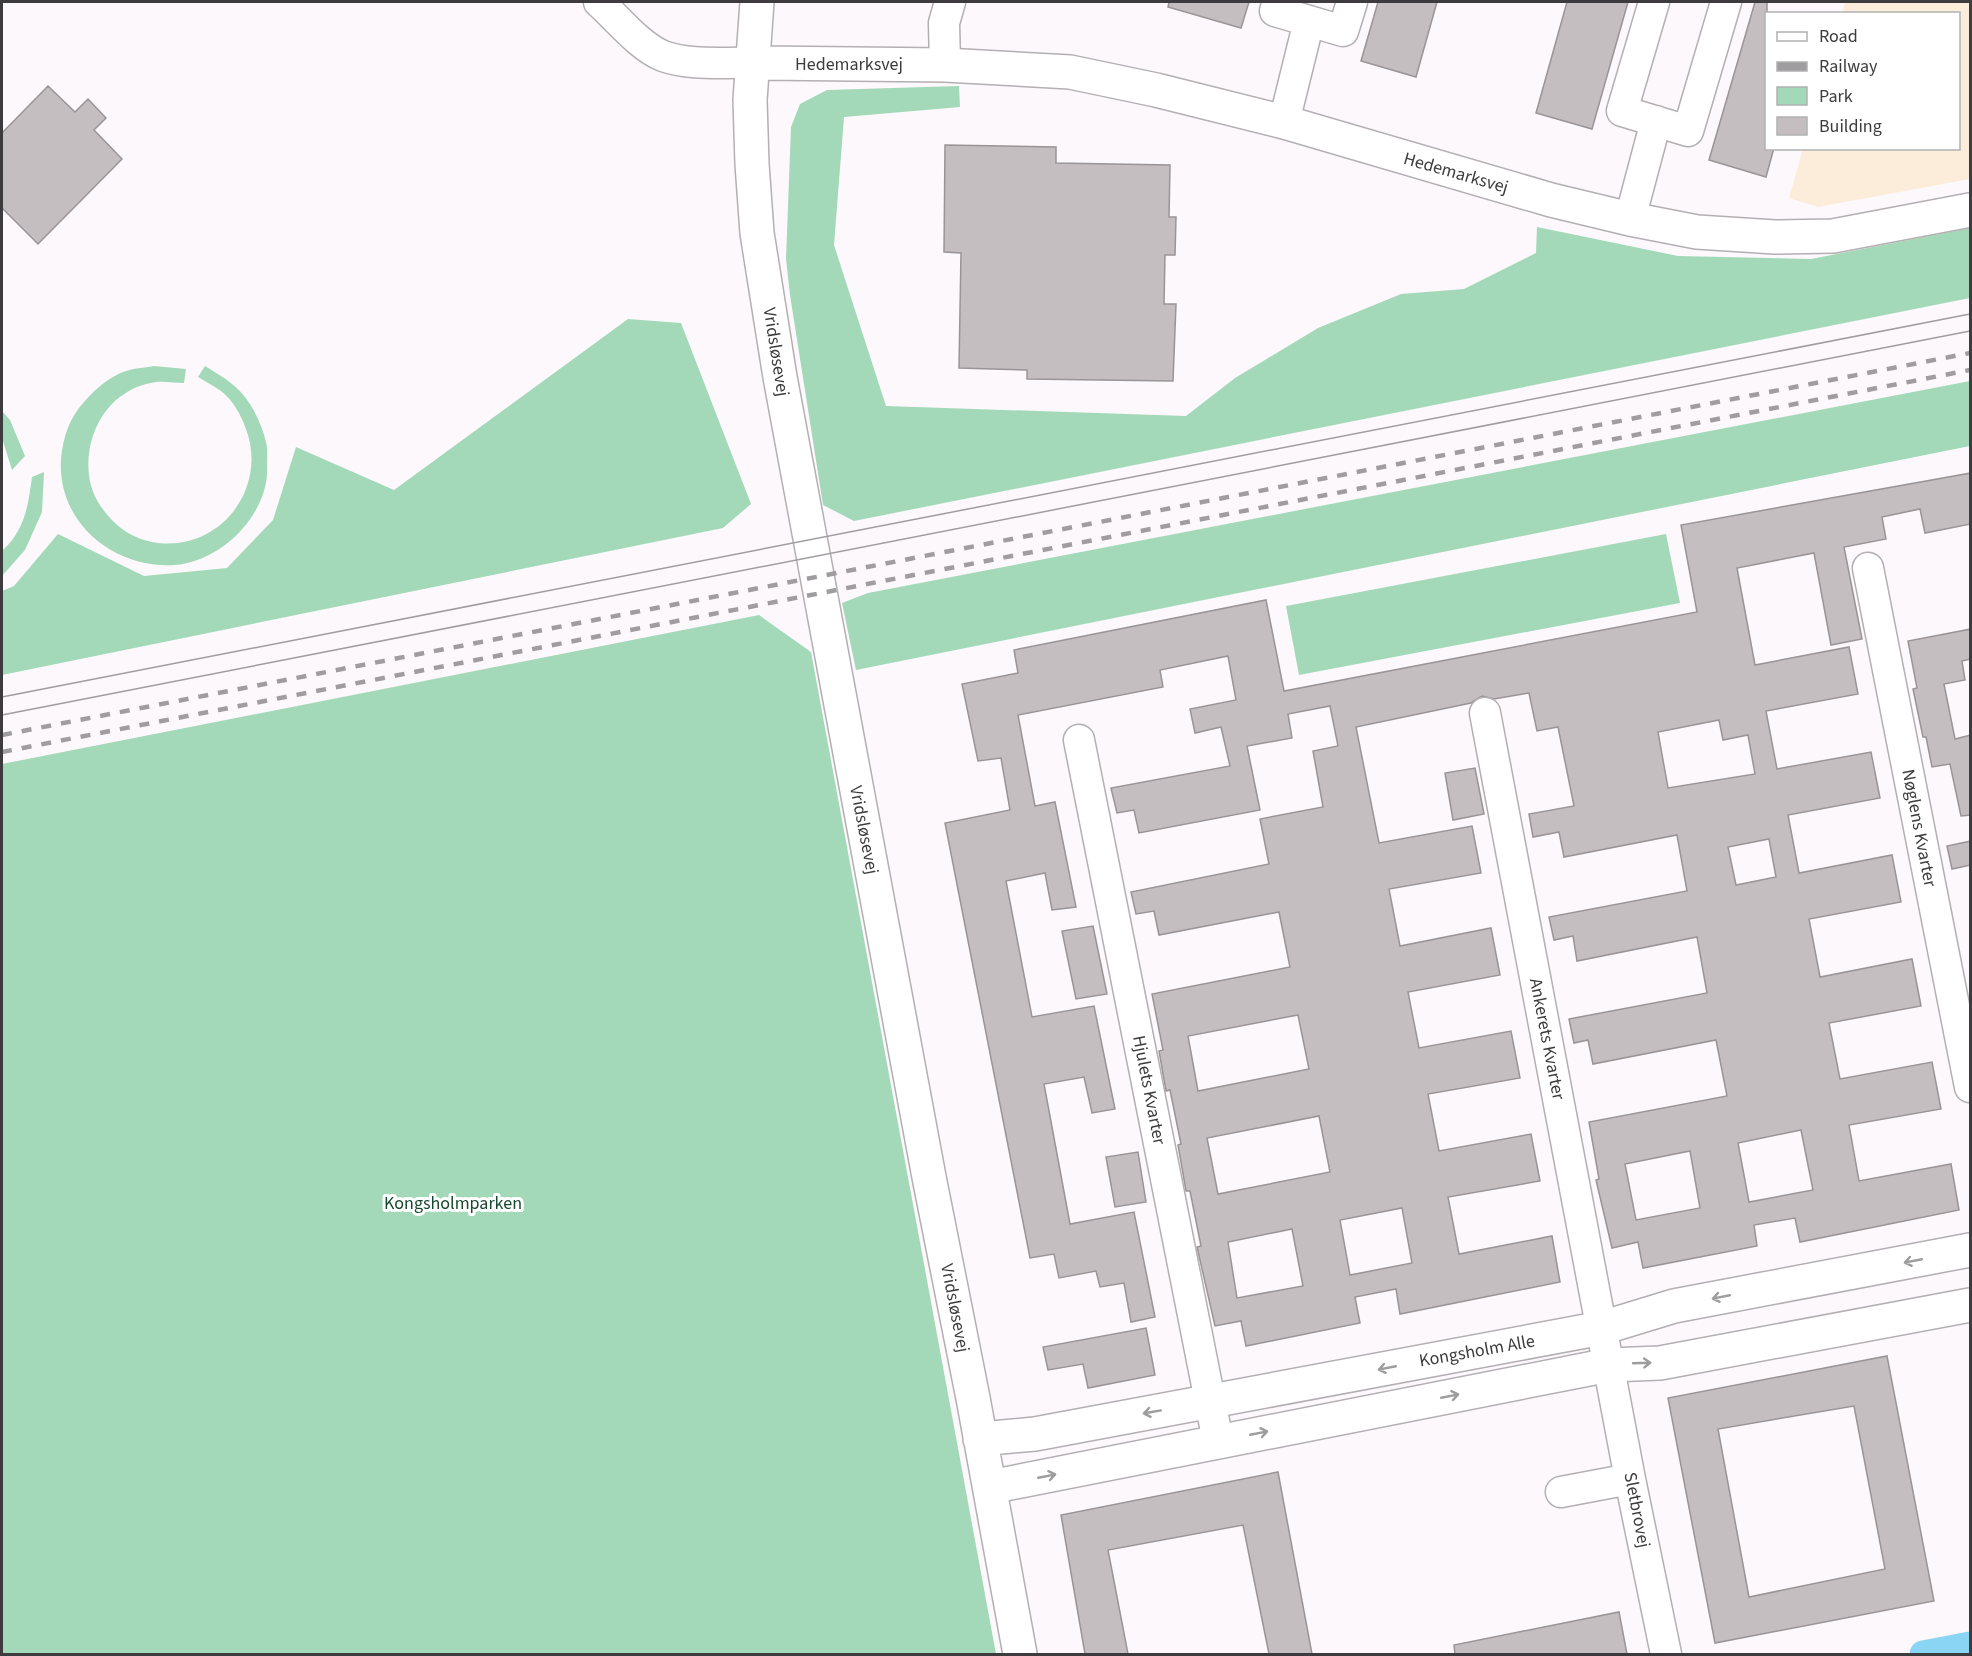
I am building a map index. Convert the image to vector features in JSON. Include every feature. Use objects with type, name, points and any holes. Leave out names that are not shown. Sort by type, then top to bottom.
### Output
[{"type":"street","points":[[599,2],[645,45],[662,55],[682,61],[752,63]]},
{"type":"street","name":"Vridsløsevej","points":[[757,2],[752,63],[752,164],[756,221],[780,377],[928,1177],[990,1487],[1020,1654]]},
{"type":"street","points":[[945,64],[944,23],[950,2]]},
{"type":"street","points":[[1278,2],[1275,11],[1343,31],[1352,2]]},
{"type":"street","points":[[1654,2],[1622,111],[1688,131],[1726,2]]},
{"type":"street","points":[[1284,122],[1309,21]]},
{"type":"street","name":"Hedemarksvej","points":[[752,63],[945,64],[1070,72],[1156,90],[1284,122],[1551,200],[1697,232],[1775,237],[1833,236],[1971,210]]},
{"type":"street","points":[[1630,219],[1656,121]]},
{"type":"street","name":"Nøglens Kvarter","points":[[1868,568],[1971,1087]]},
{"type":"street","name":"Ankerets Kvarter","points":[[1485,713],[1609,1365]]},
{"type":"street","name":"Hjulets Kvarter","points":[[1079,740],[1218,1441]]},
{"type":"street","name":"Kongsholm Alle","points":[[980,1439],[1035,1434],[1602,1328],[1674,1306],[1971,1250]]},
{"type":"street","name":"Kongsholm Alle","points":[[990,1487],[1609,1365],[1660,1363],[1971,1305]]},
{"type":"street","name":"Sletbrovej","points":[[1609,1365],[1666,1654]]},
{"type":"street","points":[[1562,1492],[1630,1479]]},
{"type":"shaded area","points":[[1845,2],[1970,2],[1970,179],[1818,207],[1789,198],[1803,150],[1960,150],[1960,12],[1842,12]]},
{"type":"green space","points":[[959,86],[960,107],[844,117],[834,245],[886,406],[1186,416],[1235,378],[1318,328],[1401,294],[1464,289],[1536,253],[1537,227],[1678,256],[1811,259],[1970,228],[1970,298],[854,521],[823,505],[786,259],[791,127],[800,104],[827,90]]},
{"type":"green space","points":[[628,319],[681,323],[751,504],[723,528],[2,675],[2,591],[14,586],[58,534],[144,576],[227,568],[273,520],[296,447],[394,490]]},
{"type":"green space","points":[[154,366],[186,369],[184,383],[156,382],[125,393],[103,415],[91,443],[89,475],[92,489],[105,512],[124,530],[146,541],[181,543],[219,526],[234,511],[244,493],[250,473],[251,451],[246,429],[229,399],[221,391],[198,377],[205,366],[229,381],[244,396],[258,418],[267,445],[264,491],[249,521],[220,549],[188,563],[175,565],[152,564],[131,559],[111,550],[94,538],[79,522],[62,482],[63,443],[79,408],[97,388],[112,377],[127,371]]},
{"type":"green space","points":[[1970,381],[1970,446],[856,670],[842,603],[868,593]]},
{"type":"green space","points":[[2,411],[10,420],[25,456],[12,470],[2,438]]},
{"type":"green space","points":[[44,472],[42,512],[25,550],[2,576],[2,551],[21,526],[27,508],[32,477]]},
{"type":"green space","points":[[1666,534],[1680,603],[1299,675],[1286,606]]},
{"type":"green space","name":"Kongsholmparken","points":[[759,615],[811,652],[996,1654],[2,1654],[2,764]]},
{"type":"building","points":[[1169,2],[1249,2],[1241,28],[1168,7]]},
{"type":"building","points":[[1378,2],[1437,2],[1416,77],[1361,61]]},
{"type":"building","points":[[1567,2],[1628,2],[1592,129],[1536,113]]},
{"type":"building","points":[[1755,2],[1767,2],[1767,12],[1765,12],[1765,150],[1773,150],[1766,177],[1709,160]]},
{"type":"building","points":[[48,86],[75,112],[88,99],[106,118],[94,130],[122,159],[38,244],[2,208],[2,133]]},
{"type":"building","points":[[945,145],[1056,147],[1056,163],[1170,165],[1169,217],[1176,217],[1175,255],[1165,255],[1164,304],[1176,304],[1173,381],[1027,379],[1027,370],[959,368],[961,253],[944,252]]},
{"type":"building","points":[[1971,473],[1971,524],[1925,533],[1920,509],[1882,517],[1886,539],[1844,547],[1862,639],[1831,645],[1814,553],[1737,568],[1755,665],[1849,647],[1858,694],[1766,711],[1777,769],[1871,752],[1880,798],[1788,815],[1799,873],[1892,855],[1901,902],[1809,919],[1820,977],[1912,959],[1921,1006],[1829,1023],[1840,1079],[1932,1062],[1941,1109],[1849,1125],[1859,1181],[1951,1164],[1959,1210],[1800,1242],[1795,1218],[1754,1225],[1757,1246],[1643,1268],[1638,1242],[1612,1248],[1596,1180],[1599,1179],[1589,1122],[1727,1096],[1716,1040],[1593,1064],[1588,1040],[1574,1043],[1569,1019],[1707,993],[1697,937],[1577,961],[1573,936],[1554,940],[1549,917],[1687,891],[1677,835],[1564,857],[1559,832],[1533,837],[1529,814],[1574,806],[1558,727],[1537,731],[1529,693],[1494,699],[1482,696],[1471,703],[1356,727],[1379,843],[1472,826],[1481,873],[1389,889],[1400,946],[1491,928],[1500,975],[1408,992],[1419,1048],[1511,1031],[1520,1078],[1428,1094],[1439,1151],[1531,1134],[1540,1181],[1448,1197],[1459,1254],[1552,1236],[1560,1282],[1400,1314],[1396,1289],[1355,1297],[1360,1323],[1246,1346],[1241,1321],[1215,1326],[1197,1247],[1201,1246],[1190,1191],[1186,1191],[1178,1145],[1181,1144],[1170,1090],[1166,1091],[1159,1051],[1163,1050],[1152,994],[1290,967],[1279,912],[1159,935],[1154,911],[1136,914],[1131,892],[1269,864],[1260,819],[1323,807],[1313,751],[1338,746],[1330,706],[1288,714],[1292,738],[1247,746],[1260,810],[1139,833],[1134,810],[1117,813],[1111,788],[1230,766],[1221,727],[1195,733],[1190,709],[1236,700],[1228,656],[1160,670],[1163,687],[1018,715],[1035,806],[1055,802],[1076,907],[1052,910],[1045,873],[1006,881],[1032,1017],[1094,1006],[1115,1109],[1092,1113],[1084,1077],[1044,1084],[1070,1224],[1134,1212],[1155,1317],[1131,1322],[1124,1283],[1100,1287],[1096,1271],[1059,1278],[1054,1254],[1030,1258],[945,823],[1010,810],[1001,758],[978,761],[962,684],[1018,673],[1014,650],[1266,600],[1284,691],[1697,612],[1681,525]],"holes":[[[1719,720],[1723,740],[1748,735],[1755,774],[1668,788],[1658,732]],[[1769,839],[1776,877],[1736,885],[1728,847]],[[1298,1015],[1309,1069],[1198,1091],[1188,1036]],[[1319,1116],[1330,1172],[1218,1194],[1207,1138]],[[1801,1130],[1813,1190],[1749,1202],[1738,1143]],[[1690,1151],[1700,1208],[1636,1220],[1625,1164]],[[1402,1208],[1412,1263],[1350,1275],[1340,1220]],[[1292,1229],[1303,1286],[1237,1298],[1228,1242]]]},
{"type":"building","points":[[1971,629],[1971,659],[1962,661],[1965,680],[1944,684],[1955,739],[1971,735],[1971,815],[1961,816],[1950,764],[1932,767],[1913,689],[1917,688],[1908,641]]},
{"type":"building","points":[[1475,768],[1484,814],[1453,820],[1445,773]]},
{"type":"building","points":[[1971,841],[1971,865],[1952,869],[1947,846]]},
{"type":"building","points":[[1093,926],[1107,994],[1076,999],[1062,931]]},
{"type":"building","points":[[1138,1152],[1146,1202],[1115,1207],[1106,1157]]},
{"type":"building","points":[[1146,1328],[1155,1375],[1088,1388],[1083,1364],[1048,1370],[1043,1347]]},
{"type":"building","points":[[1887,1356],[1934,1601],[1715,1643],[1668,1398]],"holes":[[[1854,1406],[1885,1569],[1749,1597],[1718,1429]]]},
{"type":"building","points":[[1278,1472],[1312,1654],[1269,1654],[1243,1525],[1108,1550],[1128,1654],[1085,1654],[1061,1515]]},
{"type":"building","points":[[1619,1612],[1627,1654],[1455,1654],[1454,1645]]},
{"type":"waterway","points":[[1923,1654],[1970,1645]]},
{"type":"tram line","points":[[2,697],[1970,314]]},
{"type":"tram line","points":[[2,715],[1970,331]]},
{"type":"railway","points":[[2,735],[1970,353]]},
{"type":"railway","points":[[2,752],[1970,370]]}]
